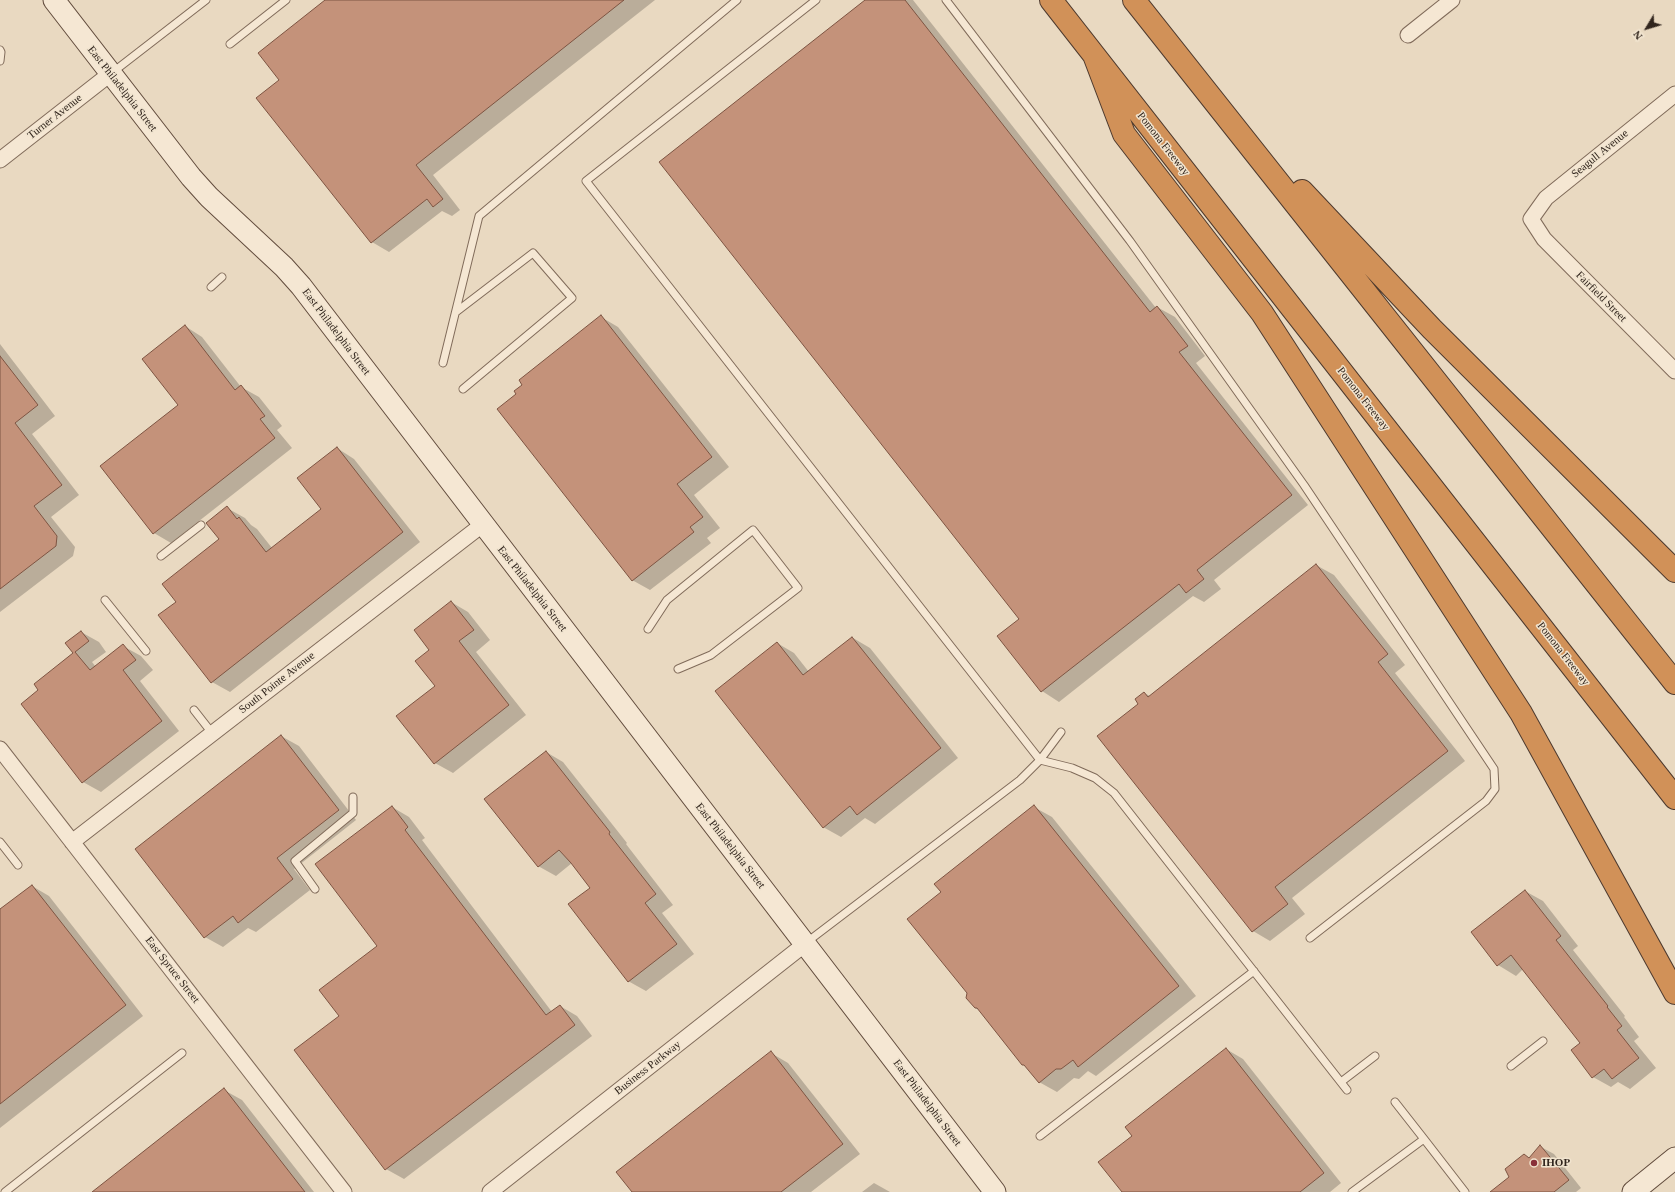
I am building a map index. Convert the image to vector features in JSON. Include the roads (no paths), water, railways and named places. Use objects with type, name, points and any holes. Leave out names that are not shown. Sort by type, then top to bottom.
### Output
[{"type":"highway","name":"Pomona Freeway","points":[[1051,0],[1675,798]]},
{"type":"highway","points":[[1134,0],[1675,683]]},
{"type":"highway","points":[[1094,55],[1124,134],[1262,313],[1521,713],[1675,993]]},
{"type":"highway","points":[[1197,80],[1432,329],[1675,571]]},
{"type":"street","name":"East Philadelphia Street","points":[[54,0],[195,182],[209,197],[284,266],[301,286],[482,525],[806,944],[995,1192]]},
{"type":"street","points":[[1408,35],[1452,0]]},
{"type":"street","name":"Turner Avenue","points":[[0,160],[110,74]]},
{"type":"street","name":"Seagull Avenue","points":[[1531,219],[1546,198],[1675,94]]},
{"type":"street","name":"Fairfield Street","points":[[1531,219],[1544,239],[1672,362]]},
{"type":"street","name":"South Pointe Avenue","points":[[72,842],[482,525]]},
{"type":"street","name":"East Spruce Street","points":[[0,749],[344,1192]]},
{"type":"street","name":"Business Parkway","points":[[490,1192],[806,944]]},
{"type":"street","points":[[1636,1190],[1675,1158]]},
{"type":"lane","points":[[110,74],[206,0]]},
{"type":"lane","points":[[230,44],[286,0]]},
{"type":"lane","points":[[444,363],[479,216],[737,0]]},
{"type":"lane","points":[[816,0],[586,181],[1040,760],[1072,768],[1096,778],[1114,793],[1347,1090]]},
{"type":"lane","points":[[946,0],[1130,241],[1304,485],[1494,769],[1495,789],[1486,801],[1310,938]]},
{"type":"lane","points":[[0,50],[0,61]]},
{"type":"lane","points":[[456,312],[533,253],[572,298],[464,389]]},
{"type":"lane","points":[[211,287],[222,277]]},
{"type":"lane","points":[[161,556],[200,525]]},
{"type":"lane","points":[[648,629],[667,600],[753,530],[798,588],[711,655],[678,669]]},
{"type":"lane","points":[[105,600],[146,651]]},
{"type":"lane","points":[[194,710],[212,733]]},
{"type":"lane","points":[[806,944],[1020,780],[1040,760],[1061,732]]},
{"type":"lane","points":[[315,889],[294,861],[353,813],[353,797]]},
{"type":"lane","points":[[0,842],[18,865]]},
{"type":"lane","points":[[1040,1136],[1254,971]]},
{"type":"lane","points":[[1511,1066],[1543,1041]]},
{"type":"lane","points":[[5,1192],[182,1053]]},
{"type":"lane","points":[[1341,1082],[1375,1056]]},
{"type":"lane","points":[[1395,1102],[1465,1192]]},
{"type":"lane","points":[[1352,1192],[1424,1139]]},
{"type":"place","name":"IHOP","points":[[1534,1163]]}]
